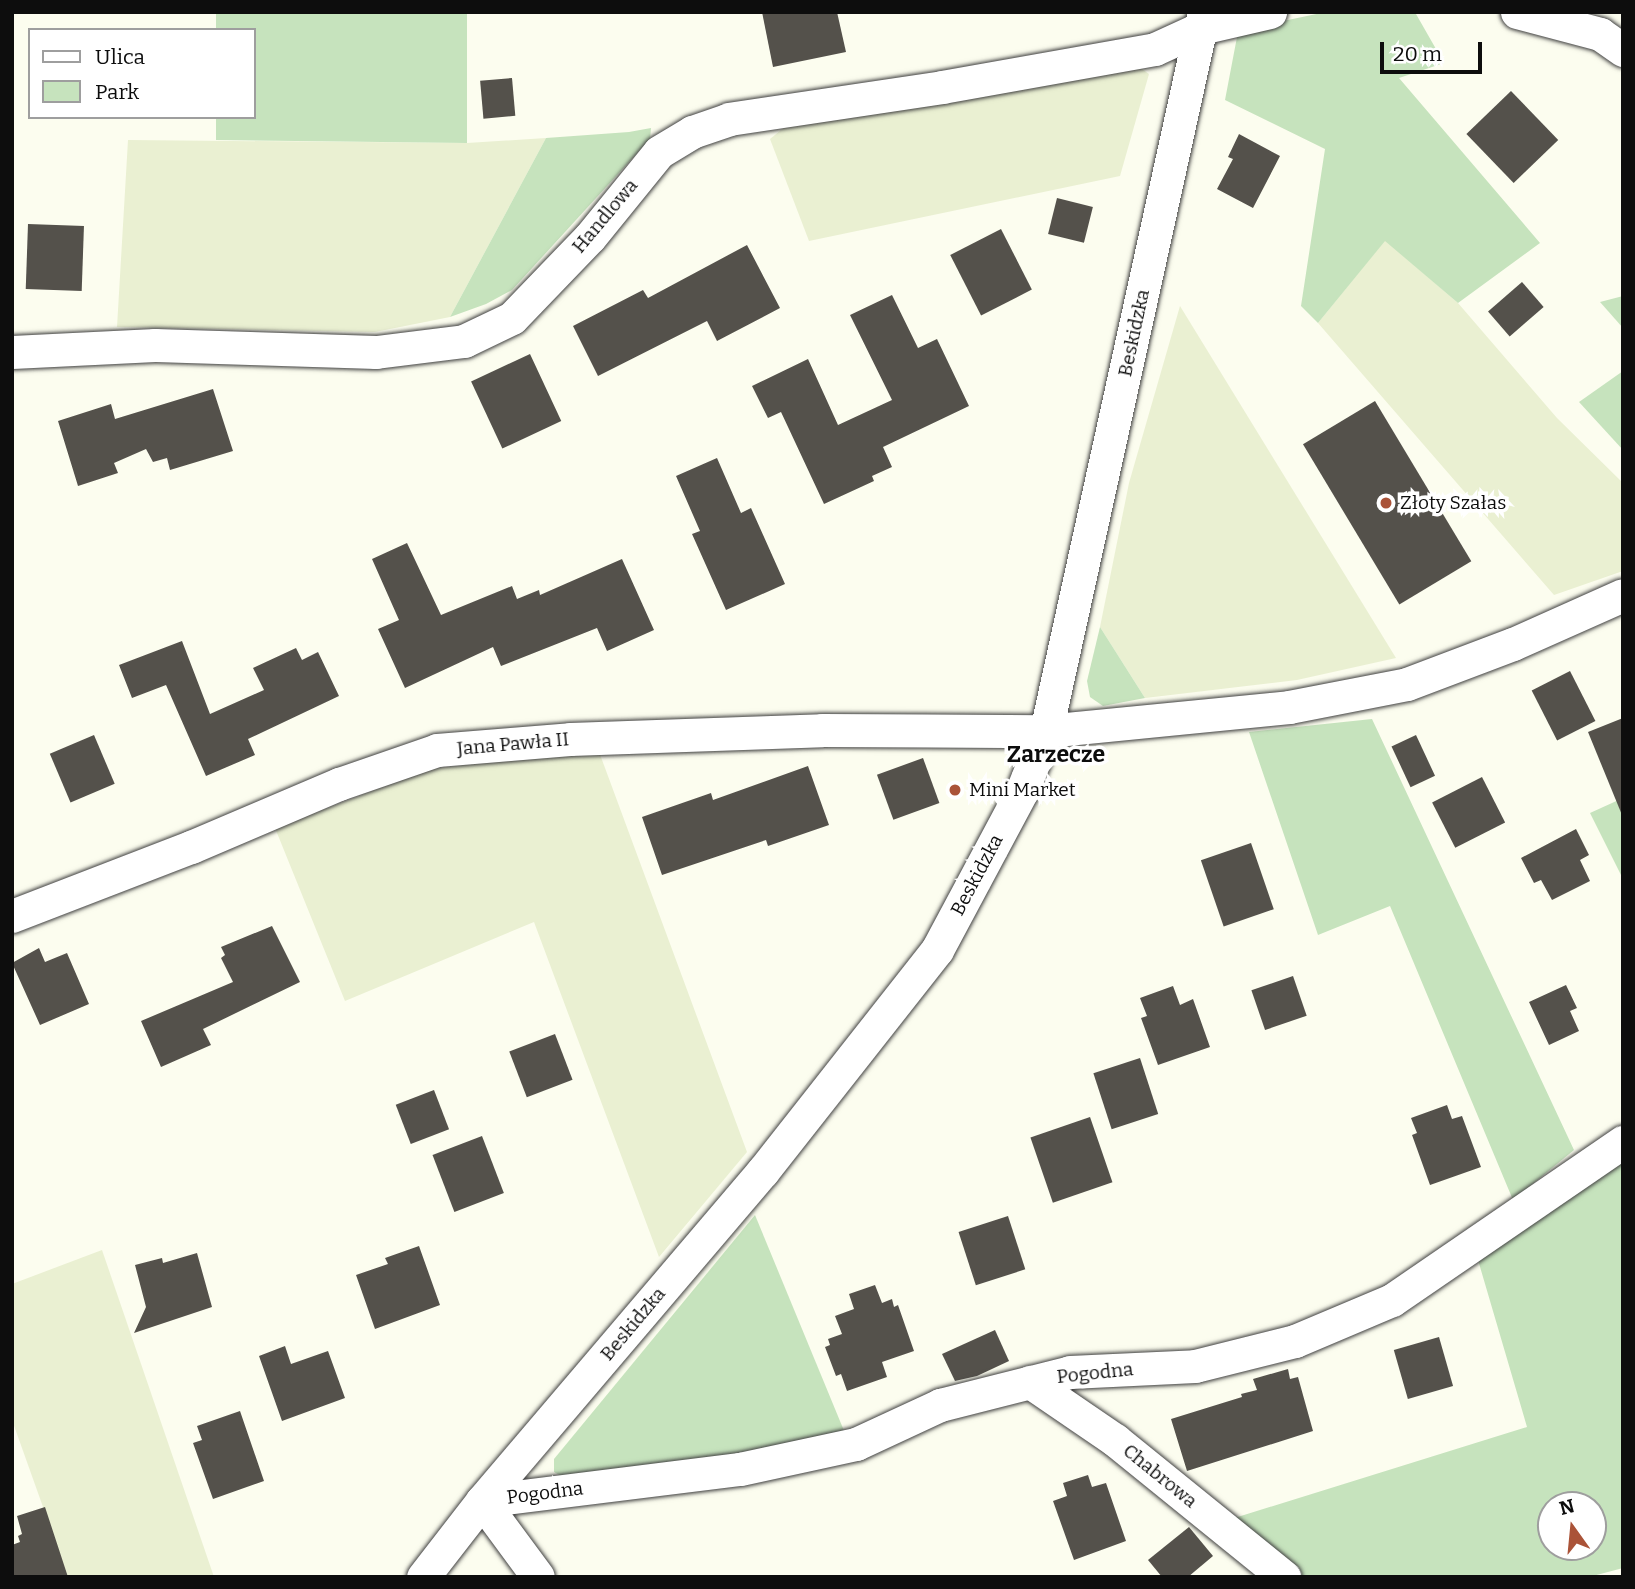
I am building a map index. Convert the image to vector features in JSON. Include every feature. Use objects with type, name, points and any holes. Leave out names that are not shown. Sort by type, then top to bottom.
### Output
[{"type":"street","name":"Handlowa","points":[[12,352],[155,345],[376,352],[464,341],[512,318],[590,237],[659,152],[692,132],[729,119],[942,87],[1155,48],[1203,20],[1270,12]]},
{"type":"street","points":[[1517,12],[1600,34],[1623,50]]},
{"type":"street","name":"Beskidzka","points":[[423,1577],[482,1500],[763,1171],[937,950],[1022,790],[1046,731],[1203,20]]},
{"type":"street","name":"Jana Pawła II","points":[[12,916],[191,847],[339,784],[437,750],[570,739],[822,730],[1046,731],[1289,707],[1407,684],[1513,644],[1623,595]]},
{"type":"street","name":"Pogodna","points":[[482,1500],[740,1469],[856,1444],[940,1405],[1070,1372],[1195,1366],[1295,1341],[1392,1300],[1623,1142]]},
{"type":"street","name":"Chabrowa","points":[[1030,1382],[1115,1440],[1284,1577]]},
{"type":"street","points":[[482,1500],[538,1577]]},
{"type":"green space","points":[[216,12],[467,12],[467,143],[216,140],[216,119],[256,119],[256,28],[216,28]]},
{"type":"green space","points":[[1326,12],[1416,14],[1444,63],[1399,78],[1540,243],[1458,303],[1385,241],[1318,323],[1301,306],[1325,149],[1225,100],[1237,37],[1245,29]]},
{"type":"green space","points":[[1138,66],[1149,74],[1120,176],[809,241],[770,139],[787,125]]},
{"type":"green space","points":[[651,128],[650,139],[512,290],[486,304],[450,317],[546,138]]},
{"type":"green space","points":[[546,138],[450,317],[375,332],[117,327],[128,140],[467,143]]},
{"type":"green space","points":[[1385,240],[1458,303],[1557,418],[1623,483],[1623,571],[1554,595],[1318,323]]},
{"type":"green space","points":[[1623,296],[1623,328],[1600,302]]},
{"type":"green space","points":[[1180,306],[1396,658],[1297,680],[1145,698],[1100,627],[1129,483]]},
{"type":"green space","points":[[1623,371],[1623,450],[1579,402]]},
{"type":"green space","points":[[1100,627],[1145,698],[1103,706],[1090,697],[1087,681]]},
{"type":"green space","points":[[1372,719],[1574,1150],[1513,1200],[1390,906],[1318,935],[1249,732]]},
{"type":"green space","points":[[598,749],[747,1152],[659,1257],[534,922],[345,1001],[275,828],[430,769]]},
{"type":"green space","points":[[1623,798],[1623,879],[1590,813]]},
{"type":"green space","points":[[1623,1151],[1623,1568],[1589,1577],[1297,1577],[1228,1520],[1527,1427],[1478,1260]]},
{"type":"green space","points":[[755,1215],[847,1438],[565,1478],[554,1472],[554,1459]]},
{"type":"green space","points":[[102,1250],[214,1577],[68,1577],[12,1420],[12,1284]]},
{"type":"building","points":[[762,12],[837,12],[846,52],[773,67]]},
{"type":"building","points":[[512,78],[515,116],[483,119],[480,81]]},
{"type":"building","points":[[1511,91],[1558,140],[1514,183],[1466,134]]},
{"type":"building","points":[[1239,134],[1280,156],[1253,208],[1217,189],[1233,159],[1228,157]]},
{"type":"building","points":[[1057,198],[1093,207],[1084,243],[1048,234]]},
{"type":"building","points":[[28,224],[84,226],[82,291],[26,289]]},
{"type":"building","points":[[1001,229],[1032,290],[981,315],[950,255]]},
{"type":"building","points":[[747,245],[780,308],[717,341],[707,321],[598,376],[573,326],[643,290],[648,298]]},
{"type":"building","points":[[1522,282],[1544,307],[1510,336],[1488,312]]},
{"type":"building","points":[[892,295],[918,348],[937,339],[969,406],[883,447],[892,467],[872,476],[874,481],[824,504],[781,412],[768,418],[752,386],[808,359],[838,425],[892,400],[850,315]]},
{"type":"building","points":[[530,354],[561,421],[502,449],[471,381]]},
{"type":"building","points":[[213,389],[233,451],[170,470],[167,458],[153,462],[146,449],[114,463],[118,473],[78,486],[58,421],[111,404],[115,419]]},
{"type":"building","name":"Złoty Szałas","points":[[1375,401],[1471,561],[1399,605],[1303,444]]},
{"type":"building","points":[[717,458],[741,513],[751,508],[785,584],[726,610],[692,534],[700,531],[676,476]]},
{"type":"building","points":[[407,543],[441,615],[512,586],[517,599],[539,590],[540,595],[622,559],[654,630],[607,651],[597,628],[501,666],[493,647],[405,688],[378,629],[399,620],[372,559]]},
{"type":"building","points":[[182,641],[210,714],[264,690],[253,668],[296,648],[302,660],[318,652],[339,696],[248,739],[255,755],[206,776],[166,685],[132,698],[119,665]]},
{"type":"building","points":[[1570,671],[1595,721],[1557,740],[1532,691]]},
{"type":"building","points":[[1623,718],[1623,815],[1622,815],[1588,732]]},
{"type":"building","points":[[94,735],[115,784],[71,803],[50,754]]},
{"type":"building","points":[[1416,735],[1435,776],[1411,787],[1392,746]]},
{"type":"building","points":[[923,758],[939,803],[893,820],[877,775]]},
{"type":"building","points":[[808,766],[829,825],[768,846],[766,840],[662,875],[642,817],[711,793],[713,800]]},
{"type":"building","points":[[1482,777],[1505,822],[1455,848],[1432,802]]},
{"type":"building","points":[[1576,829],[1589,855],[1580,860],[1590,881],[1552,900],[1541,880],[1534,883],[1521,858]]},
{"type":"building","points":[[1251,843],[1274,909],[1224,926],[1201,860]]},
{"type":"building","points":[[272,926],[300,982],[203,1029],[211,1045],[161,1067],[141,1021],[233,982],[221,958],[225,955],[221,947]]},
{"type":"building","points":[[39,948],[45,962],[67,953],[89,1004],[40,1025],[12,963]]},
{"type":"building","points":[[1293,976],[1307,1016],[1265,1030],[1251,990]]},
{"type":"building","points":[[1566,985],[1577,1008],[1570,1011],[1579,1031],[1549,1045],[1529,1002]]},
{"type":"building","points":[[1173,986],[1180,1005],[1193,999],[1210,1047],[1158,1065],[1141,1018],[1147,1016],[1140,998]]},
{"type":"building","points":[[555,1034],[573,1080],[527,1097],[509,1052]]},
{"type":"building","points":[[1140,1058],[1158,1114],[1112,1129],[1093,1073]]},
{"type":"building","points":[[434,1090],[449,1129],[411,1144],[396,1105]]},
{"type":"building","points":[[1447,1105],[1452,1119],[1462,1116],[1481,1167],[1430,1185],[1412,1135],[1417,1133],[1411,1118]]},
{"type":"building","points":[[1090,1117],[1112,1182],[1053,1203],[1030,1138]]},
{"type":"building","points":[[482,1136],[504,1193],[454,1212],[433,1155]]},
{"type":"building","points":[[1008,1216],[1025,1269],[976,1285],[959,1232]]},
{"type":"building","points":[[419,1246],[440,1305],[375,1329],[356,1275],[388,1264],[385,1258]]},
{"type":"building","points":[[197,1253],[212,1307],[134,1333],[146,1307],[135,1265],[162,1258],[163,1263]]},
{"type":"building","points":[[875,1285],[882,1303],[892,1299],[894,1307],[898,1305],[914,1351],[882,1362],[887,1377],[847,1391],[841,1374],[836,1376],[825,1347],[830,1345],[828,1339],[842,1334],[835,1316],[854,1309],[849,1294]]},
{"type":"building","points":[[995,1330],[1009,1361],[977,1376],[955,1381],[942,1354]]},
{"type":"building","points":[[1439,1337],[1453,1386],[1408,1399],[1394,1350]]},
{"type":"building","points":[[285,1346],[291,1364],[328,1351],[345,1398],[282,1421],[259,1356]]},
{"type":"building","points":[[1288,1369],[1290,1379],[1298,1377],[1313,1431],[1187,1471],[1171,1419],[1242,1397],[1241,1394],[1257,1390],[1253,1379]]},
{"type":"building","points":[[240,1411],[264,1481],[213,1499],[193,1443],[202,1440],[197,1426]]},
{"type":"building","points":[[1088,1475],[1092,1487],[1106,1483],[1126,1541],[1074,1560],[1053,1501],[1067,1496],[1063,1483]]},
{"type":"building","points":[[45,1507],[68,1577],[12,1577],[12,1545],[20,1542],[18,1536],[22,1534],[17,1516]]},
{"type":"building","points":[[1189,1527],[1213,1556],[1188,1577],[1162,1577],[1148,1560]]},
{"type":"place","name":"Złoty Szałas","points":[[1386,503]]},
{"type":"place","name":"Mini Market","points":[[955,790]]},
{"type":"district","name":"Zarzecze","points":[[1056,754]]}]
